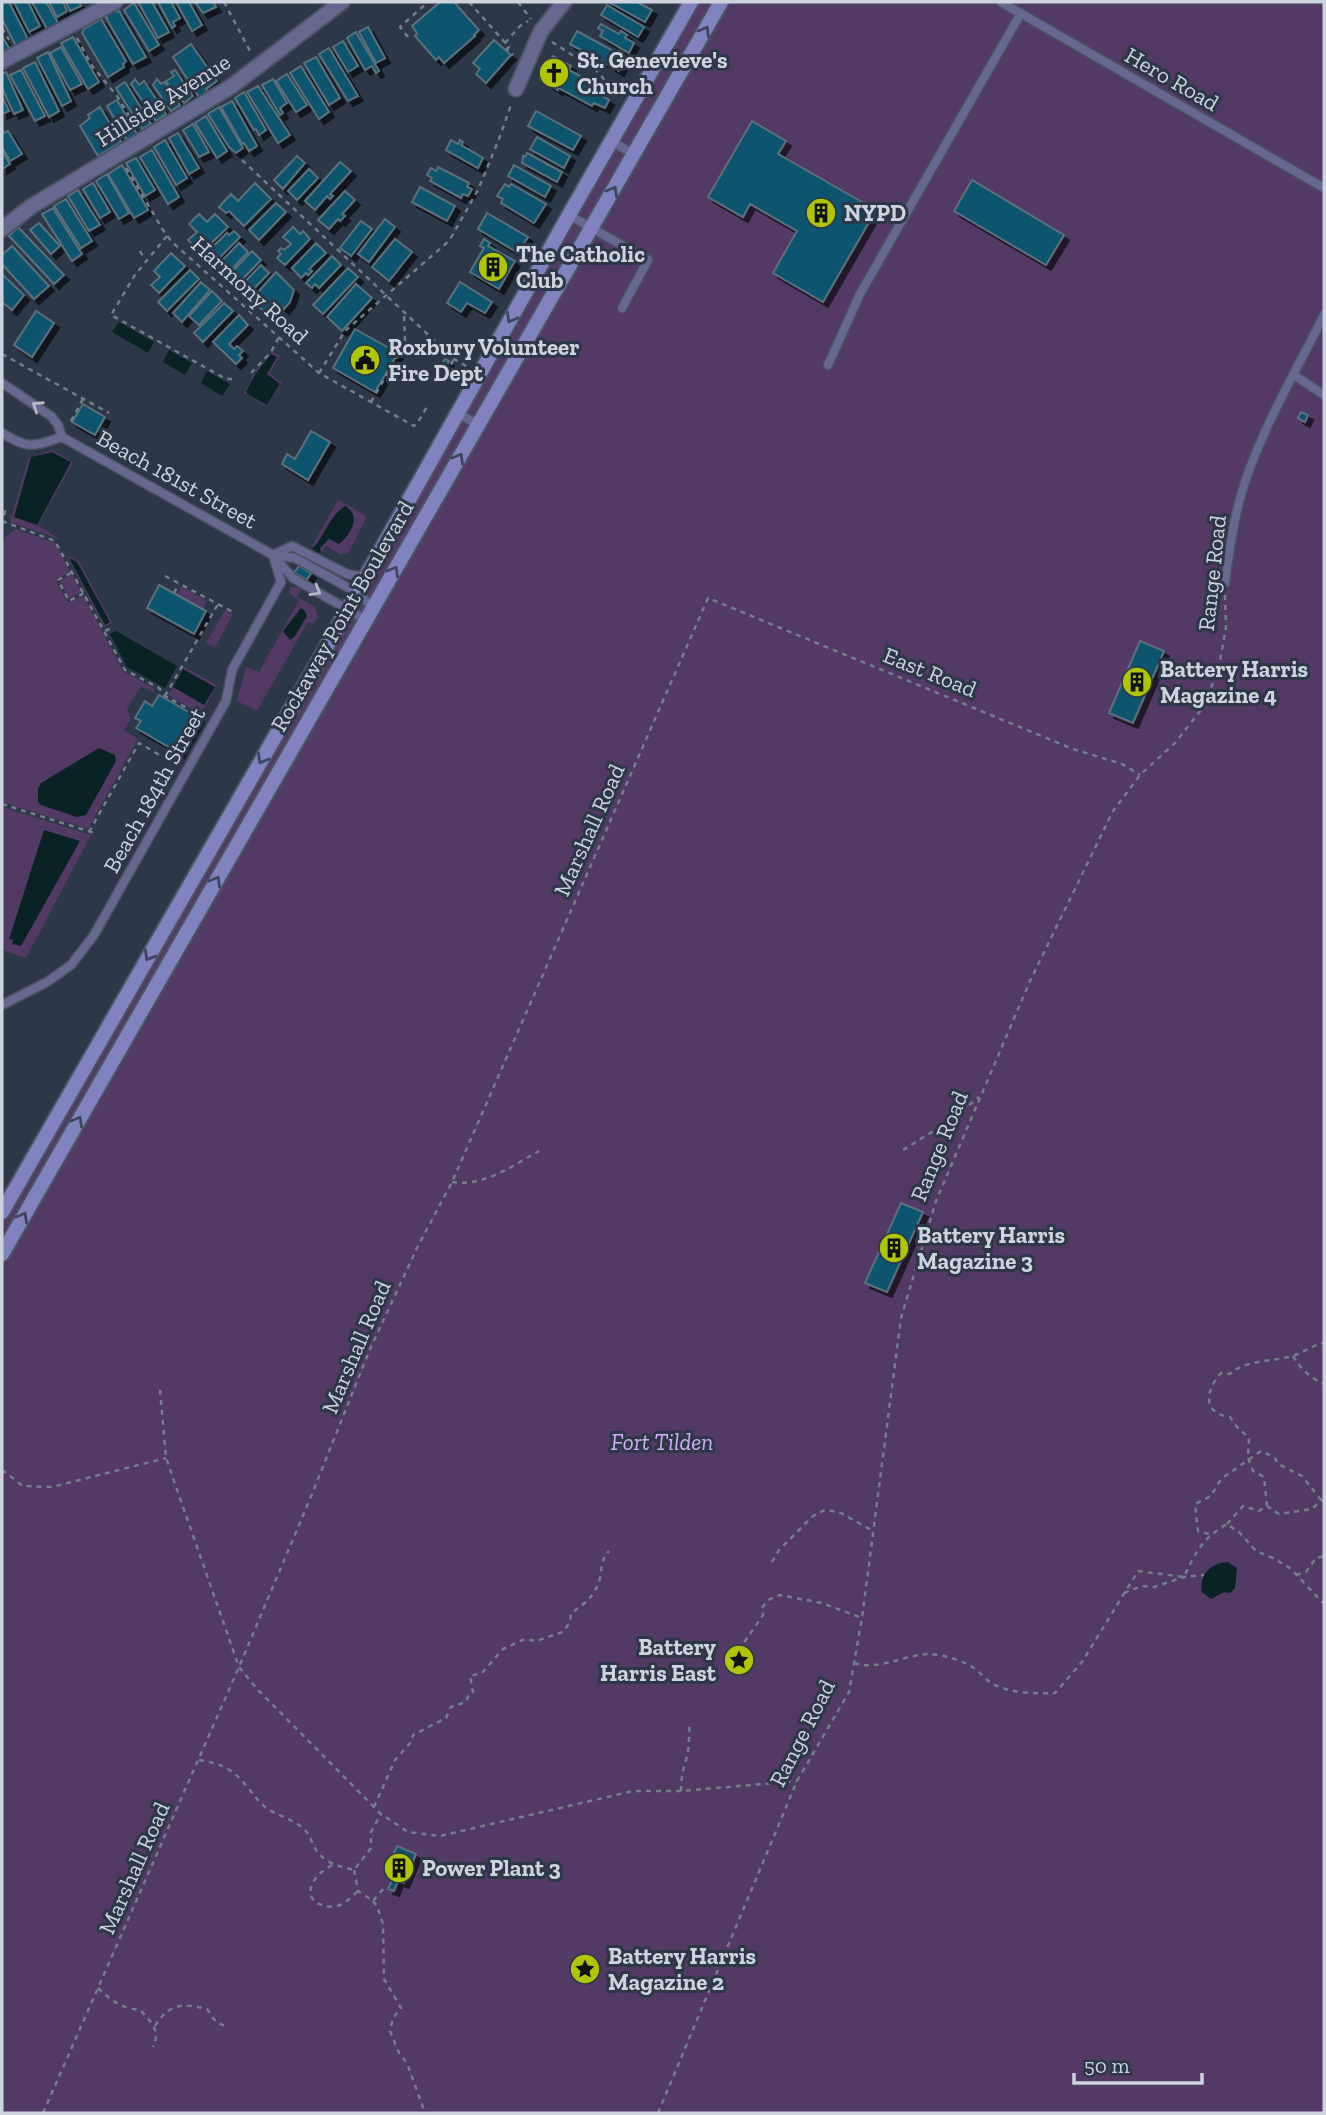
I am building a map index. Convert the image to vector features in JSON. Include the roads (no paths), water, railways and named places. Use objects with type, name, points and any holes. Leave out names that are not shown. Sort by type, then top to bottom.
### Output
[{"type":"street","points":[[2,61],[115,2]]},
{"type":"street","name":"Hillside Avenue","points":[[2,229],[32,206],[203,105],[342,2]]},
{"type":"street","points":[[516,89],[541,31],[565,2]]},
{"type":"street","name":"Rockaway Point Boulevard","points":[[4,1203],[347,609],[691,2]]},
{"type":"street","name":"Rockaway Point Boulevard","points":[[2,1254],[721,2]]},
{"type":"street","points":[[419,482],[439,494]]},
{"type":"lane","name":"Hero Road","points":[[1001,2],[1324,188]]},
{"type":"lane","points":[[828,365],[860,294],[1021,13]]},
{"type":"lane","points":[[611,141],[634,154]]},
{"type":"lane","points":[[569,215],[648,260],[622,308]]},
{"type":"lane","name":"Range Road","points":[[1225,583],[1230,540],[1245,482],[1269,425],[1324,315]]},
{"type":"lane","points":[[1294,375],[1324,395]]},
{"type":"lane","name":"Beach 181st Street","points":[[2,383],[51,416],[62,437],[273,555],[293,578],[347,609],[370,614]]},
{"type":"lane","points":[[458,413],[478,425]]},
{"type":"lane","name":"Beach 181st Street","points":[[2,433],[18,443],[29,445],[62,437]]},
{"type":"lane","points":[[273,555],[292,546],[347,574],[365,577]]},
{"type":"lane","name":"Beach 181st Street","points":[[273,555],[295,558],[356,592],[370,614]]},
{"type":"lane","name":"Beach 184th Street","points":[[2,1005],[47,982],[71,965],[94,935],[226,701],[232,670],[281,582],[273,555]]},
{"type":"lane","points":[[26,1169],[44,1180]]},
{"type":"place","name":"St. Genevieve's Church","points":[[554,73]]},
{"type":"place","name":"NYPD","points":[[821,213]]},
{"type":"place","name":"The Catholic Club","points":[[493,267]]},
{"type":"place","name":"Roxbury Volunteer Fire Dept","points":[[365,360]]},
{"type":"place","name":"Battery Harris Magazine 4","points":[[1137,682]]},
{"type":"place","name":"Battery Harris Magazine 3","points":[[894,1248]]},
{"type":"place","name":"Battery Harris East","points":[[739,1660]]},
{"type":"place","name":"Power Plant 3","points":[[399,1868]]},
{"type":"place","name":"Battery Harris Magazine 2","points":[[585,1969]]},
{"type":"park label","name":"Fort Tilden","points":[[662,1442]]}]
